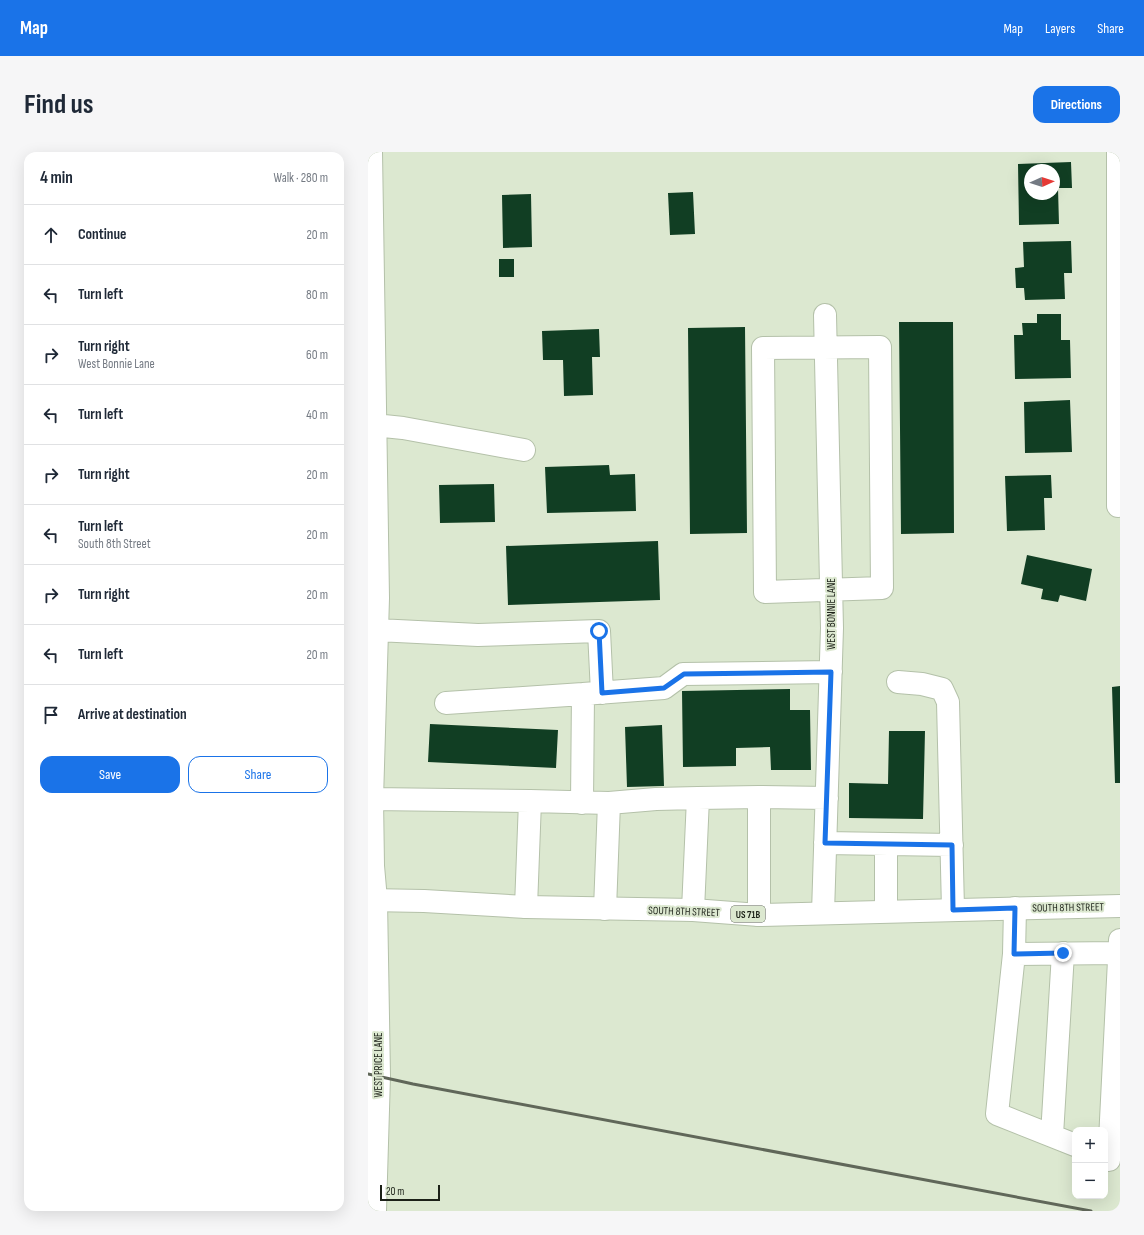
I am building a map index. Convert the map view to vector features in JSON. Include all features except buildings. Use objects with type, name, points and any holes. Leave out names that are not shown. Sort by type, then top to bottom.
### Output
[{"type":"street","name":"WEST PRICE LANE","points":[[371,152],[374,425],[378,598],[372,799],[374,866],[372,900],[379,1076],[376,1211]]},
{"type":"street","points":[[1118,152],[1118,506]]},
{"type":"street","name":"WEST BONNIE LANE","points":[[823,913],[832,628],[825,315]]},
{"type":"street","points":[[880,347],[882,588],[831,589],[764,592],[763,348],[880,347]]},
{"type":"street","points":[[374,425],[403,428],[524,450]]},
{"type":"street","points":[[377,630],[478,635],[599,631],[582,803]]},
{"type":"street","points":[[446,702],[593,694],[664,688],[684,674],[831,672]]},
{"type":"street","points":[[898,682],[922,684],[942,689],[948,702],[953,910]]},
{"type":"street","points":[[759,797],[760,914]]},
{"type":"street","points":[[372,799],[609,803],[656,799],[698,798],[827,798]]},
{"type":"street","points":[[693,910],[698,798]]},
{"type":"street","points":[[526,907],[530,801]]},
{"type":"street","points":[[605,909],[609,803]]},
{"type":"street","points":[[825,843],[952,845]]},
{"type":"street","points":[[886,844],[886,911]]},
{"type":"street","name":"SOUTH 8TH STREET","points":[[372,900],[424,901],[526,907],[693,910],[760,914],[1120,906]]},
{"type":"street","points":[[1015,908],[1014,954],[997,1114],[1072,1144]]},
{"type":"street","points":[[1014,954],[1063,953],[1120,946],[1111,1160]]},
{"type":"street","points":[[1052,1135],[1063,953]]},
{"type":"railway","points":[[368,1074],[413,1084],[1091,1211]]},
{"type":"route","points":[[599,631],[602,693],[664,688],[684,674],[831,672],[825,843],[952,845],[953,910],[1015,908],[1014,954],[1063,953]]}]
